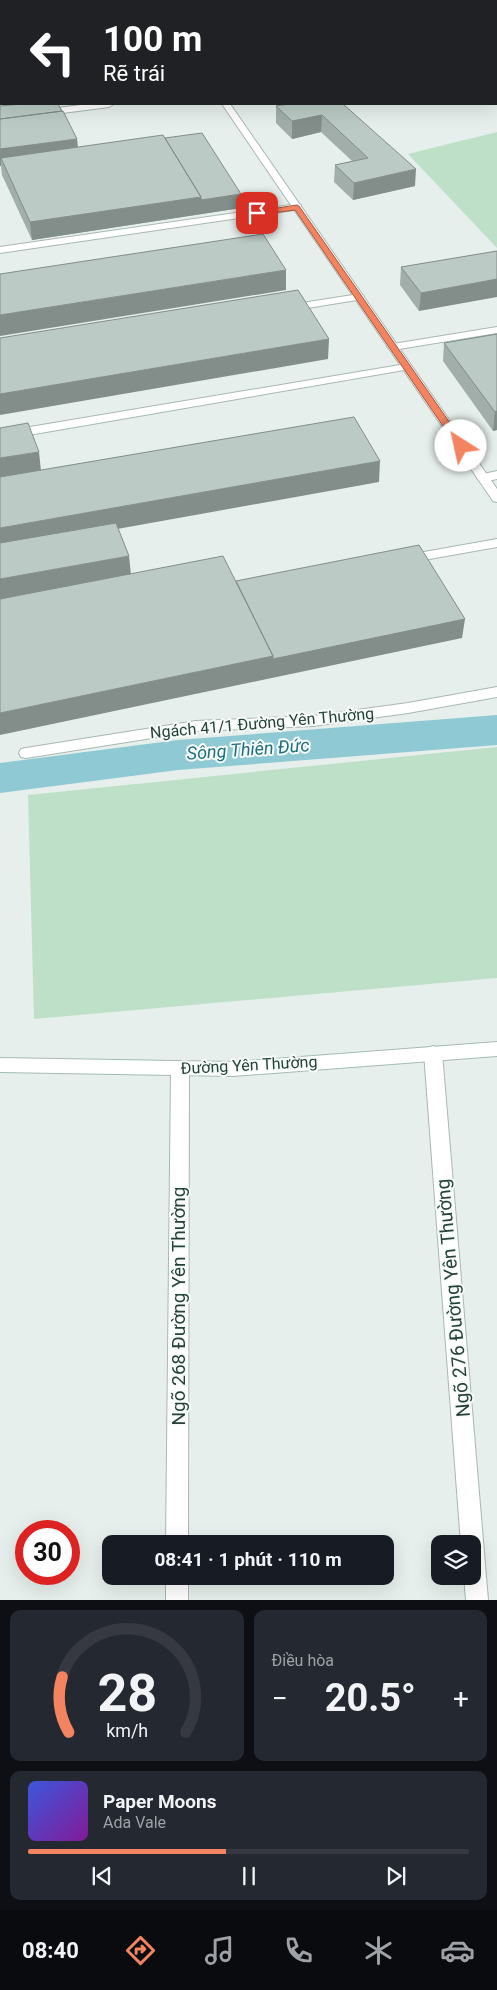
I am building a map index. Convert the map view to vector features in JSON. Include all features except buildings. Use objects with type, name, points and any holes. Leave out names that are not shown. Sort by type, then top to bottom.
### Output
[{"type":"street","points":[[0,118],[102,105]]},
{"type":"street","points":[[227,105],[497,498]]},
{"type":"street","points":[[0,250],[297,207]]},
{"type":"street","points":[[281,310],[359,297]]},
{"type":"street","points":[[393,347],[497,330]]},
{"type":"street","points":[[0,436],[406,367]]},
{"type":"street","points":[[483,478],[497,475]]},
{"type":"street","points":[[390,563],[497,543]]},
{"type":"street","name":"Ngách 41/1 Đường Yên Thường","points":[[26,752],[196,726],[313,721],[408,708],[497,692]]},
{"type":"street","name":"Đường Yên Thường","points":[[0,1065],[233,1069],[497,1049]]},
{"type":"street","name":"Ngõ 276 Đường Yên Thường","points":[[433,1053],[471,1535]]},
{"type":"street","name":"Ngõ 268 Đường Yên Thường","points":[[177,1535],[180,1069]]},
{"type":"street","points":[[176,1600],[177,1585]]},
{"type":"street","name":"Ngõ 276 Đường Yên Thường","points":[[476,1585],[477,1600]]},
{"type":"green space","points":[[497,132],[497,248],[408,154]]},
{"type":"green space","points":[[497,747],[497,978],[34,1019],[28,795]]},
{"type":"waterway","name":"Sông Thiên Đức","points":[[0,778],[178,755],[497,730]]},
{"type":"route","points":[[257,213],[297,207],[461,446]]}]
